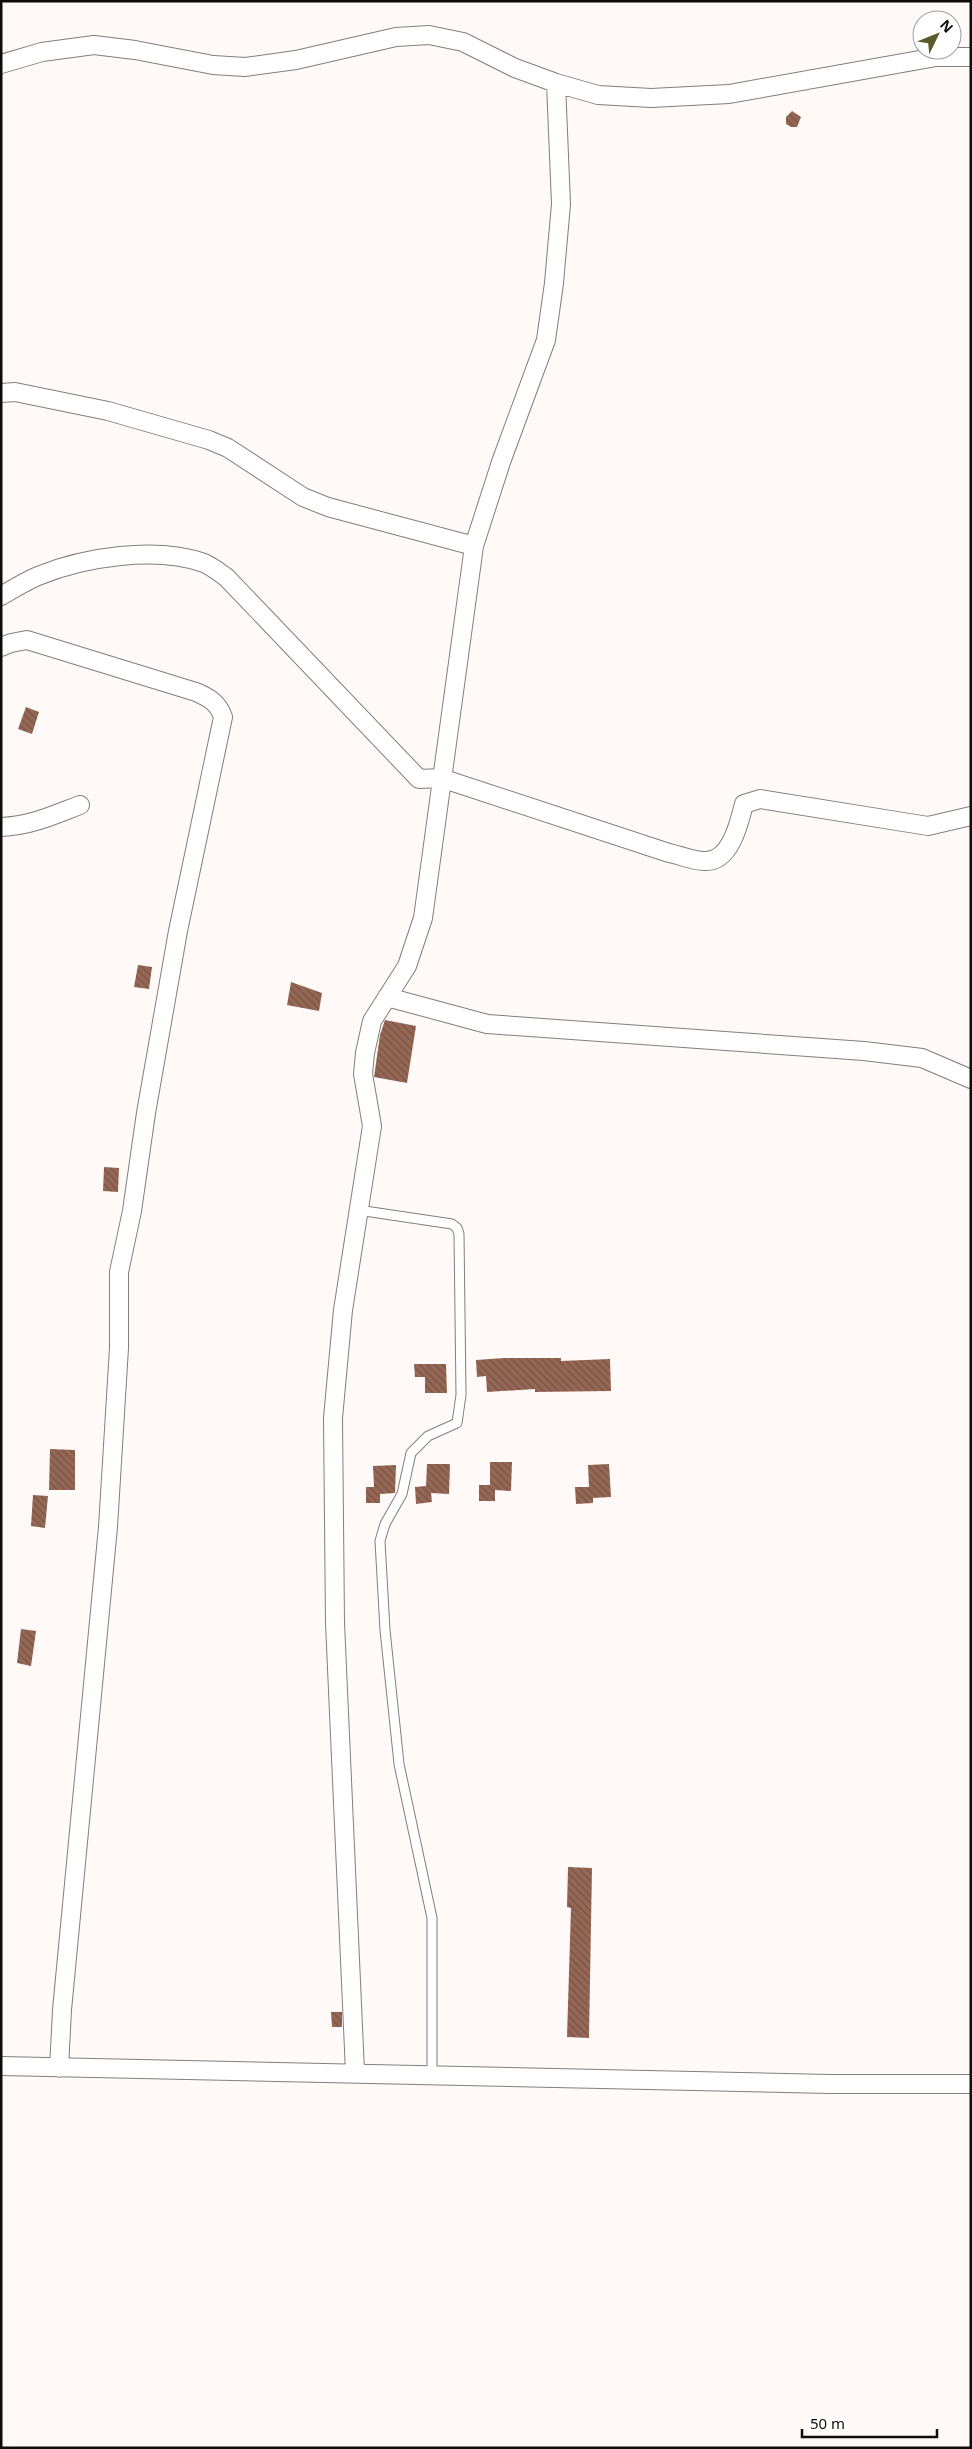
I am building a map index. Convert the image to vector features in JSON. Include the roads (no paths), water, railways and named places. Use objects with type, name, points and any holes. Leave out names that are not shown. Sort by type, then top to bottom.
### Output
[{"type":"street","points":[[1,64],[42,52],[94,45],[135,50],[212,65],[245,67],[296,60],[396,37],[429,35],[463,42],[515,68],[556,83],[598,94],[651,98],[729,94],[936,57],[971,57]]},
{"type":"street","points":[[355,2072],[335,1623],[333,1418],[343,1310],[372,1126],[363,1074],[365,1052],[372,1021],[407,966],[423,918],[474,546],[501,462],[546,340],[554,283],[560,204],[556,83]]},
{"type":"street","points":[[1,393],[15,392],[108,411],[209,440],[228,448],[303,497],[474,546]]},
{"type":"street","points":[[1,596],[38,576],[83,562],[140,554],[176,557],[204,563],[226,577],[419,779],[441,778],[705,862],[720,857],[729,846],[744,804],[760,799],[928,826],[971,816]]},
{"type":"street","points":[[1,648],[11,643],[27,640],[196,692],[215,702],[223,717],[178,931],[146,1114],[132,1212],[119,1272],[119,1348],[108,1528],[64,1981],[59,2068]]},
{"type":"street","points":[[1,827],[44,820],[80,805]]},
{"type":"street","points":[[387,997],[487,1024],[864,1051],[922,1058],[971,1080]]},
{"type":"street","points":[[1,2066],[355,2072],[830,2084],[971,2084]]},
{"type":"lane","points":[[358,1210],[452,1224],[457,1228],[459,1234],[462,1395],[457,1423],[428,1436],[410,1453],[402,1494],[385,1524],[380,1541],[385,1630],[399,1764],[432,1918],[432,2074]]}]
